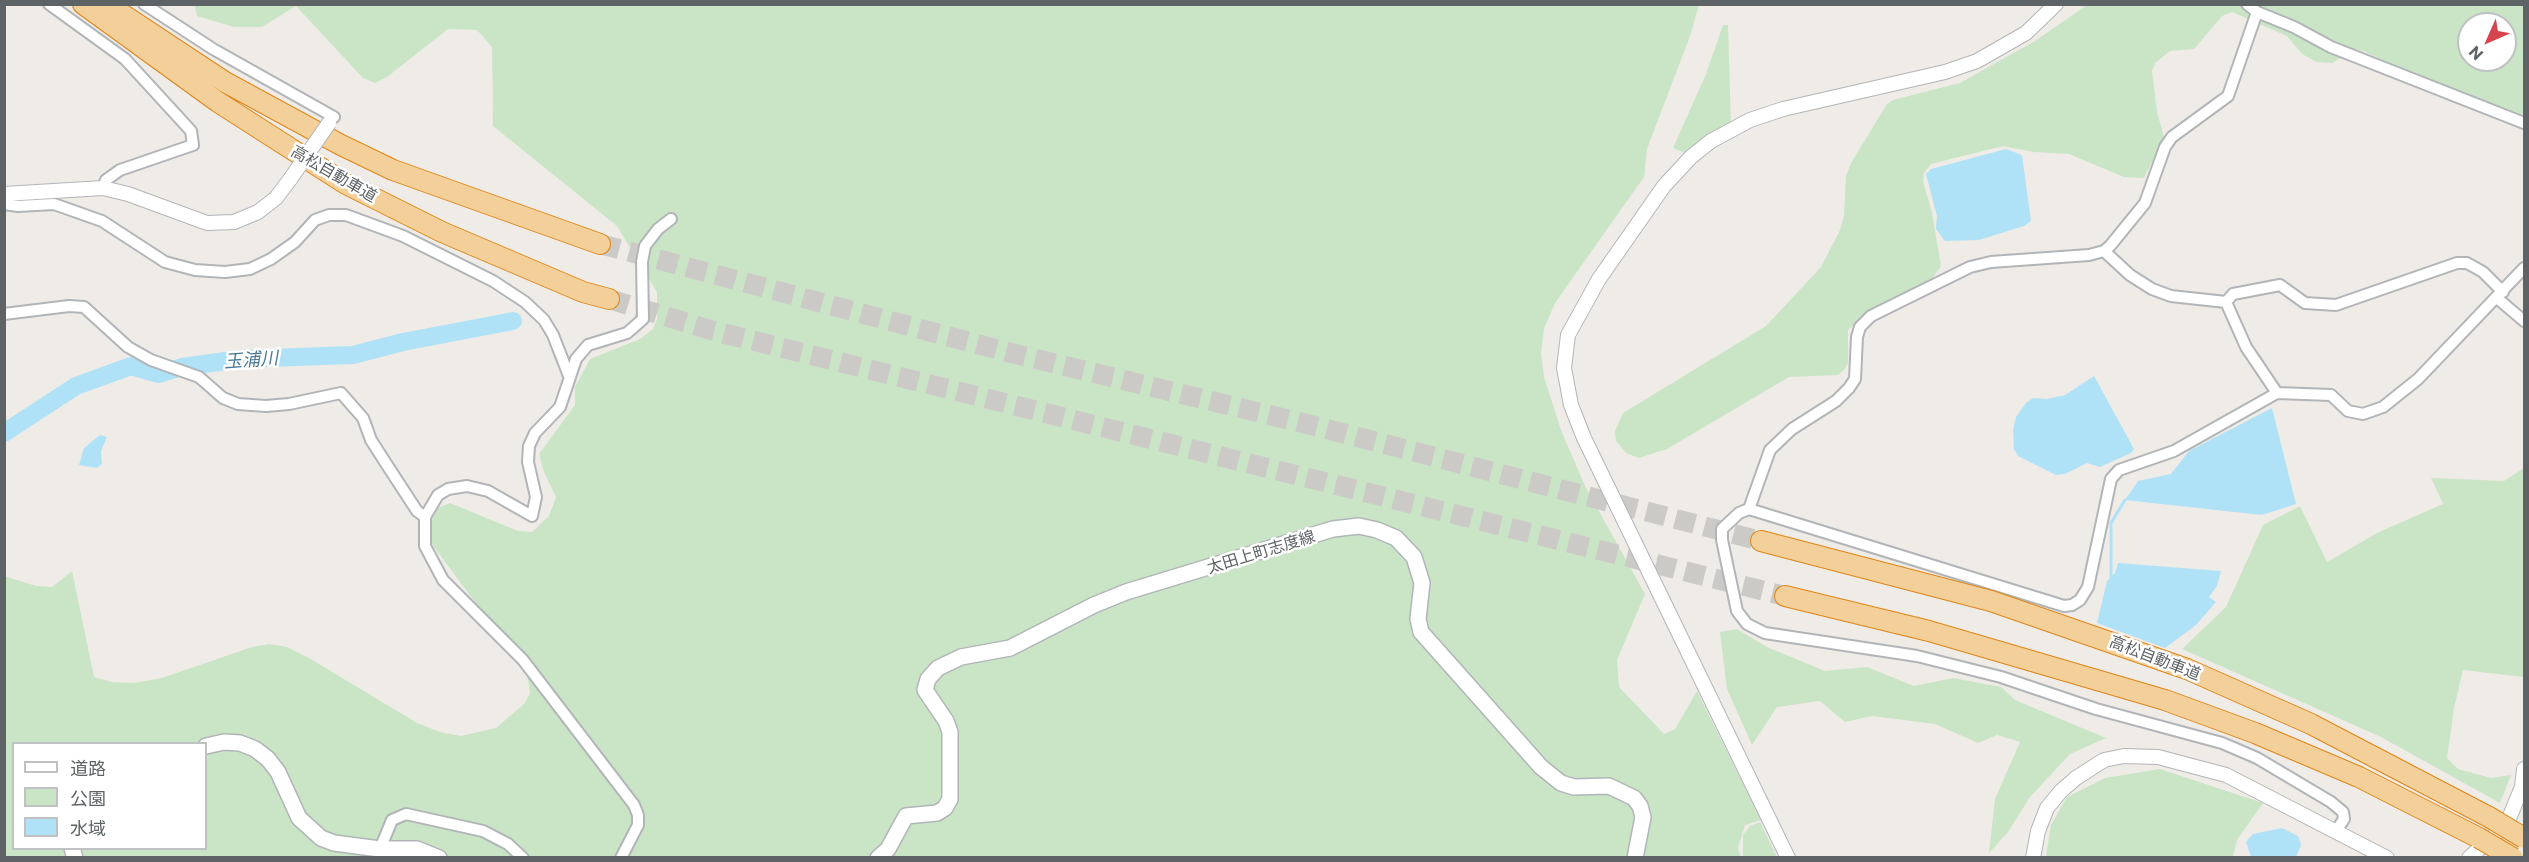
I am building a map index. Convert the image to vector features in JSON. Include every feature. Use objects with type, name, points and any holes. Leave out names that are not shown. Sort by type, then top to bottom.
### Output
[{"type":"highway","name":"高松自動車道","points":[[83,4],[218,102],[346,184],[442,232],[584,292],[609,299]]},
{"type":"highway","name":"高松自動車道","points":[[107,4],[225,82],[341,145],[393,170],[600,244]]},
{"type":"highway","name":"高松自動車道","points":[[1761,541],[1991,601],[2187,669],[2312,724],[2489,817],[2524,838]]},
{"type":"highway","points":[[1785,596],[1940,634],[2165,700],[2255,733],[2360,777],[2513,858]]},
{"type":"main road","name":"太田上町志度線","points":[[878,858],[888,849],[906,816],[937,813],[945,808],[950,799],[950,732],[946,721],[926,690],[928,679],[938,668],[961,657],[1010,648],[1126,592],[1278,548],[1333,529],[1359,526],[1396,538],[1414,557],[1422,583],[1418,619],[1422,632],[1541,767],[1562,783],[1574,787],[1609,786],[1634,798],[1640,806],[1643,817],[1635,858]]},
{"type":"main road","points":[[207,746],[224,742],[240,743],[255,749],[268,759],[278,772],[299,818],[309,830],[334,843],[380,849],[417,849],[440,858]]},
{"type":"street","points":[[49,4],[125,59],[191,131],[193,145],[120,170],[106,180],[103,188]]},
{"type":"street","points":[[4,194],[103,188],[128,194],[207,223],[234,222],[258,212],[276,198],[291,178],[332,120],[213,49],[144,4]]},
{"type":"street","points":[[1788,858],[1584,438],[1571,405],[1564,368],[1568,335],[1599,279],[1664,186],[1691,157],[1710,141],[1750,120],[1783,109],[1945,72],[1977,61],[2026,33],[2056,4]]},
{"type":"street","points":[[2247,4],[2257,12],[2294,27],[2331,47],[2524,123]]},
{"type":"street","points":[[2257,12],[2228,96],[2172,137],[2165,147],[2145,203],[2121,234],[2104,251],[1991,262],[1970,267],[1871,316],[1860,327],[1857,337],[1855,378],[1849,388],[1836,401],[1792,429],[1770,450],[1749,509],[1729,521],[1722,529],[1722,540],[1737,611],[1747,624],[1765,633],[1917,656],[2001,676],[2096,709],[2222,743],[2257,758],[2331,802],[2343,812],[2344,819],[2336,831]]},
{"type":"street","points":[[4,204],[18,206],[54,204],[102,221],[165,262],[195,270],[225,272],[250,269],[271,259],[295,242],[315,220],[328,215],[346,215],[403,236],[493,281],[525,302],[544,320],[554,335],[569,376]]},
{"type":"street","points":[[621,858],[638,825],[638,815],[634,805],[523,660],[443,580],[425,546],[425,517],[438,495],[448,489],[467,486],[489,491],[532,516],[536,497],[528,462],[529,446],[535,433],[560,407],[576,359],[588,345],[627,333],[643,319],[642,262],[645,246],[658,229],[671,219]]},
{"type":"street","points":[[2104,251],[2130,274],[2152,289],[2171,296],[2226,302]]},
{"type":"street","points":[[2226,302],[2233,294],[2280,285],[2305,303],[2336,305],[2457,263],[2467,262],[2483,272],[2524,321]]},
{"type":"street","points":[[1749,509],[2064,606],[2072,605],[2080,600],[2088,587],[2111,478],[2119,470],[2174,451],[2277,393],[2331,395],[2348,411],[2363,414],[2384,406],[2418,379],[2524,268]]},
{"type":"street","points":[[2226,302],[2246,347],[2277,393]]},
{"type":"street","points":[[4,314],[69,306],[84,308],[128,347],[151,360],[199,377],[223,398],[238,404],[289,404],[341,393],[363,418],[371,440],[417,511],[425,517]]},
{"type":"street","points":[[2033,858],[2038,831],[2047,808],[2061,791],[2104,760],[2124,756],[2158,757],[2226,775],[2387,858]]},
{"type":"street","points":[[2469,858],[2501,829],[2516,806],[2523,788],[2524,769]]},
{"type":"street","points":[[380,849],[392,820],[406,814],[483,831],[508,844],[523,858]]},
{"type":"green space","points":[[195,5],[1699,5],[1690,36],[1647,149],[1644,177],[1555,303],[1544,329],[1541,354],[1544,377],[1561,430],[1585,486],[1645,594],[1617,660],[1619,687],[1664,734],[1675,729],[1697,691],[1761,820],[1745,825],[1738,848],[1741,857],[5,857],[4,576],[36,586],[52,587],[72,571],[94,677],[112,682],[133,683],[162,678],[252,647],[269,644],[287,647],[309,658],[417,723],[440,732],[461,736],[496,728],[524,704],[530,694],[528,679],[521,664],[434,547],[430,538],[431,522],[438,508],[450,503],[518,531],[532,532],[549,516],[556,497],[544,472],[539,454],[575,405],[575,387],[590,359],[640,339],[653,329],[657,319],[657,292],[617,226],[493,126],[492,47],[477,30],[448,29],[387,77],[375,83],[363,78],[296,6],[262,27],[234,27],[197,16]]},
{"type":"green space","points":[[2087,5],[2524,5],[2524,115],[2420,78],[2364,51],[2355,49],[2332,63],[2317,62],[2302,54],[2287,36],[2232,12],[2222,16],[2194,49],[2170,51],[2155,63],[2152,71],[2157,112],[2164,137],[2144,178],[2124,177],[2069,154],[2034,152],[2003,146],[1931,164],[1924,173],[1923,181],[1932,213],[1941,266],[1930,281],[1871,311],[1848,330],[1848,363],[1844,370],[1838,375],[1789,377],[1667,449],[1639,458],[1626,453],[1616,441],[1615,431],[1623,413],[1766,326],[1821,267],[1840,230],[1844,216],[1846,176],[1851,163],[1887,104],[1893,100],[1960,83],[2035,41]]},
{"type":"green space","points":[[1723,25],[1728,25],[1731,124],[1688,154],[1673,148],[1706,74]]},
{"type":"green space","points":[[2524,468],[2524,677],[2463,670],[2454,708],[2447,758],[2458,769],[2491,778],[2511,775],[2500,803],[2381,737],[2182,649],[2226,607],[2263,525],[2300,506],[2327,562],[2379,532],[2443,504],[2431,478],[2504,481]]},
{"type":"green space","points":[[1737,629],[1767,647],[1825,671],[1867,667],[1914,686],[1953,678],[2001,687],[2015,700],[2106,738],[2070,754],[2030,797],[2008,832],[1989,853],[1995,799],[2020,742],[1997,735],[1978,743],[1935,724],[1872,716],[1845,722],[1820,701],[1777,707],[1752,745],[1727,689],[1720,632]]},
{"type":"green space","points":[[2160,769],[2263,803],[2237,840],[2233,857],[2046,857],[2051,825],[2067,797],[2105,778]]},
{"type":"green space","points":[[1760,822],[1777,857],[1743,857],[1743,835],[1750,826]]},
{"type":"water","points":[[2006,149],[2022,155],[2031,221],[2024,226],[1979,240],[1945,241],[1936,229],[1937,216],[1926,174],[1931,169]]},
{"type":"water","points":[[2094,376],[2134,449],[2131,453],[2100,467],[2087,463],[2065,474],[2056,475],[2018,456],[2014,449],[2013,430],[2016,417],[2026,403],[2033,398],[2047,399],[2065,395]]},
{"type":"water","points":[[2272,408],[2296,504],[2262,515],[2125,500],[2138,481],[2171,474],[2189,451]]},
{"type":"water","points":[[100,435],[107,437],[101,451],[102,464],[97,468],[79,465],[84,448]]},
{"type":"water","points":[[2118,563],[2221,571],[2217,586],[2209,597],[2216,602],[2196,625],[2165,648],[2097,623],[2107,581],[2115,573]]},
{"type":"water","points":[[2282,828],[2298,836],[2301,845],[2296,857],[2251,857],[2246,842],[2253,834]]},
{"type":"waterway","name":"玉浦川","points":[[4,433],[76,386],[131,366],[159,374],[182,367],[240,359],[353,355],[403,342],[513,321]]},
{"type":"waterway","points":[[2111,577],[2111,523],[2125,500]]},
{"type":"tunnel","points":[[600,244],[1011,353],[1311,425],[1761,541]]},
{"type":"tunnel","points":[[609,299],[714,331],[1785,596]]}]
